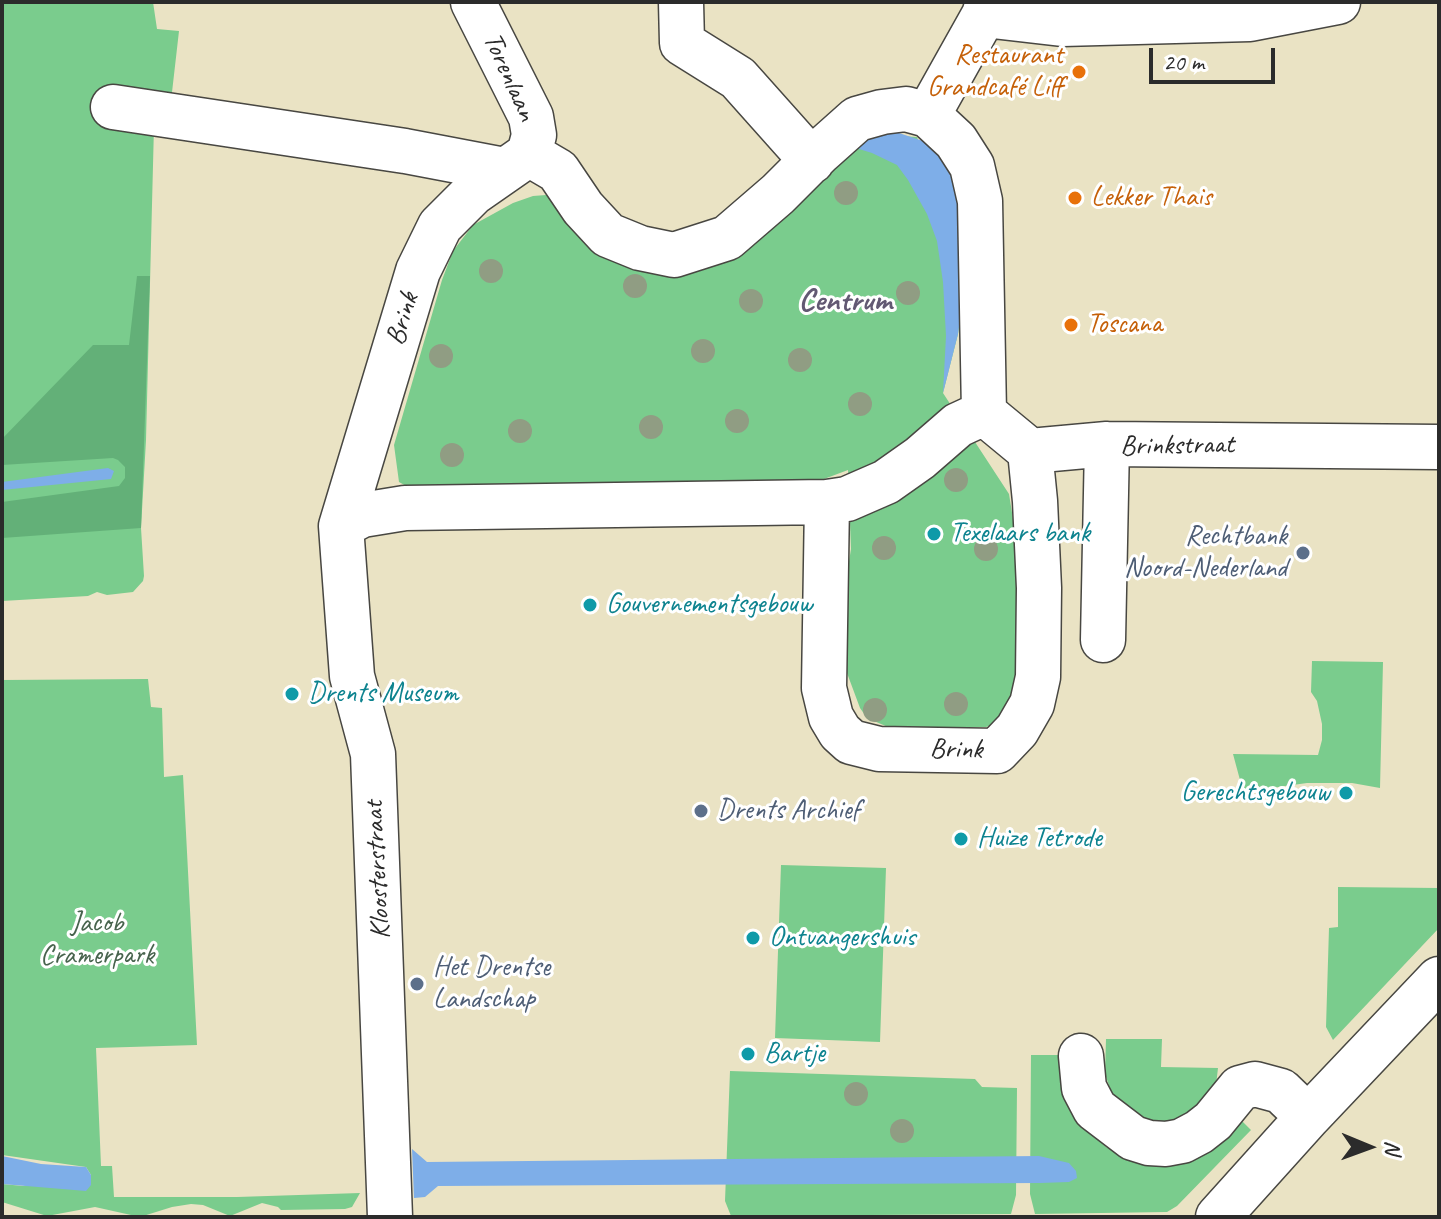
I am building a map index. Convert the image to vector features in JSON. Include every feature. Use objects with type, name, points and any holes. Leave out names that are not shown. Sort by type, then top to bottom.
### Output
[{"type":"street","name":"Torenlaan","points":[[473,2],[531,117],[534,135],[517,162]]},
{"type":"street","points":[[681,2],[682,43],[738,78],[812,161]]},
{"type":"street","points":[[928,115],[986,9],[1062,24],[1338,2]]},
{"type":"street","points":[[113,107],[391,148],[517,162],[558,171],[583,208],[608,235],[640,248],[674,255],[727,238],[857,119],[906,109],[928,115],[956,141],[972,166],[980,201],[984,413],[1030,451],[1107,444]]},
{"type":"street","name":"Brink","points":[[341,526],[418,271],[440,226],[473,193],[517,162]]},
{"type":"street","points":[[341,526],[362,515],[405,508],[827,502],[847,499],[886,482],[958,425],[984,413]]},
{"type":"street","name":"Brinkstraat","points":[[1103,640],[1107,444],[1439,447]]},
{"type":"street","name":"Brink","points":[[827,502],[824,688],[831,717],[840,732],[851,742],[879,749],[997,751],[1017,730],[1032,704],[1038,677],[1038,559],[1030,451]]},
{"type":"street","name":"Kloosterstraat","points":[[341,526],[352,676],[373,754],[390,1217]]},
{"type":"street","points":[[1218,1217],[1439,979]]},
{"type":"street","points":[[1081,1056],[1084,1088],[1095,1109],[1133,1138],[1149,1143],[1182,1141],[1199,1132],[1213,1121],[1240,1088],[1255,1084],[1281,1091],[1308,1117]]},
{"type":"green space","points":[[2,2],[153,2],[157,29],[179,31],[171,101],[154,126],[141,528],[144,576],[133,592],[107,595],[97,592],[88,596],[2,601]]},
{"type":"green space","points":[[868,134],[917,137],[966,276],[958,334],[943,393],[1009,494],[1022,575],[1017,699],[995,724],[986,727],[888,727],[867,718],[860,708],[847,673],[845,651],[845,586],[851,549],[848,470],[824,479],[408,487],[399,482],[394,445],[442,280],[453,251],[473,225],[513,203],[546,195],[643,264]]},
{"type":"green space","points":[[137,276],[150,276],[141,528],[2,538],[2,502],[119,486],[125,478],[125,467],[113,458],[2,465],[2,439],[93,345],[129,345]]},
{"type":"green space","points":[[1312,661],[1383,662],[1380,788],[1352,783],[1307,783],[1240,796],[1240,780],[1233,754],[1318,755],[1322,724],[1317,701],[1311,692]]},
{"type":"green space","name":"Jacob Cramerpark","points":[[148,679],[151,707],[162,708],[164,777],[183,775],[197,1045],[96,1048],[101,1166],[112,1166],[114,1197],[360,1193],[352,1207],[281,1210],[262,1203],[230,1216],[203,1205],[191,1204],[140,1217],[95,1207],[47,1216],[2,1202],[2,1184],[23,1186],[91,1175],[86,1167],[2,1155],[2,680]]},
{"type":"green space","points":[[781,865],[886,868],[880,1042],[775,1038]]},
{"type":"green space","points":[[1338,887],[1439,888],[1439,928],[1333,1040],[1326,1027],[1329,928],[1338,927]]},
{"type":"green space","points":[[1106,1039],[1162,1039],[1161,1067],[1218,1068],[1216,1085],[1188,1119],[1151,1124],[1114,1100],[1105,1074]]},
{"type":"green space","points":[[1031,1055],[1067,1055],[1093,1134],[1106,1147],[1134,1160],[1241,1120],[1251,1130],[1177,1206],[1167,1212],[1035,1214],[1030,1194]]},
{"type":"green space","points":[[730,1071],[975,1079],[982,1087],[1017,1088],[1016,1195],[1011,1214],[731,1216],[725,1201]]},
{"type":"water","points":[[893,131],[935,145],[958,179],[966,276],[958,334],[943,393],[946,336],[943,282],[937,241],[927,214],[897,165],[872,153],[850,150],[868,134]]},
{"type":"water","points":[[108,468],[114,471],[111,479],[2,490],[2,482]]},
{"type":"water","points":[[412,1149],[427,1162],[1039,1156],[1069,1163],[1076,1171],[1077,1178],[1069,1182],[1040,1183],[438,1186],[425,1197],[414,1198]]},
{"type":"water","points":[[2,1156],[41,1164],[86,1167],[91,1175],[91,1185],[86,1191],[2,1184]]},
{"type":"place","name":"Restaurant Grandcafé Liff","points":[[1079,72]]},
{"type":"place","name":"Lekker Thais","points":[[1075,198]]},
{"type":"place","name":"Toscana","points":[[1071,325]]},
{"type":"place","name":"Texelaars bank","points":[[934,534]]},
{"type":"place","name":"Rechtbank Noord-Nederland","points":[[1303,553]]},
{"type":"place","name":"Gouvernementsgebouw","points":[[590,605]]},
{"type":"place","name":"Drents Museum","points":[[292,694]]},
{"type":"place","name":"Gerechtsgebouw","points":[[1346,793]]},
{"type":"place","name":"Drents Archief","points":[[701,811]]},
{"type":"place","name":"Huize Tetrode","points":[[961,839]]},
{"type":"place","name":"Ontvangershuis","points":[[753,938]]},
{"type":"place","name":"Het Drentse Landschap","points":[[417,984]]},
{"type":"place","name":"Bartje","points":[[748,1054]]},
{"type":"district","name":"Centrum","points":[[845,302]]}]
